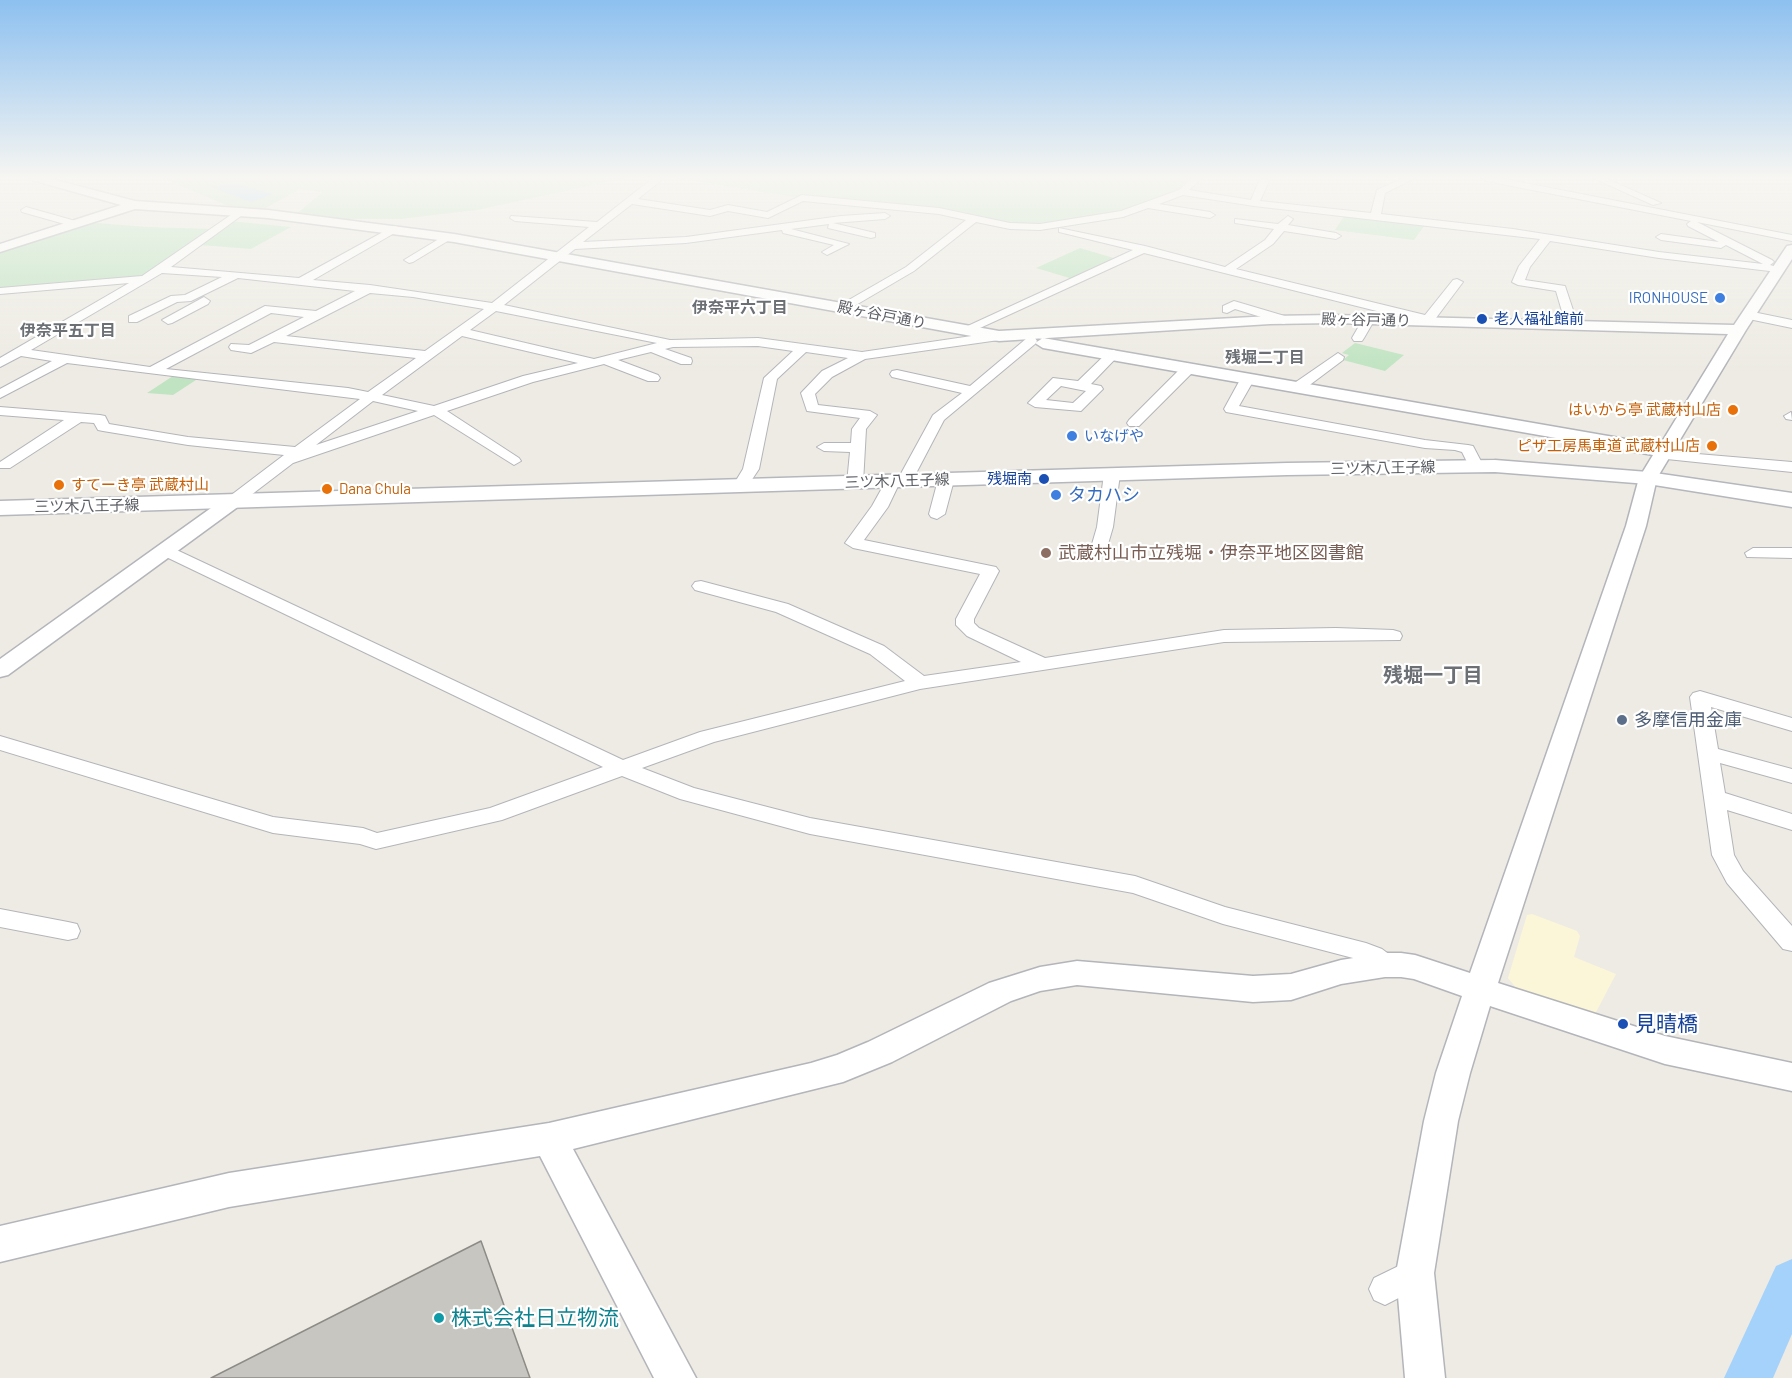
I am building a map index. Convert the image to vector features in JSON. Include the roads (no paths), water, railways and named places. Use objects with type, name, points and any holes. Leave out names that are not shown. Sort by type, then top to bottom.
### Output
[{"type":"main road","name":"三ツ木八王子線","points":[[0,508],[1112,474],[1476,467],[1532,468],[1648,478],[1792,500]]},
{"type":"street","points":[[0,248],[18,242]]},
{"type":"street","points":[[0,363],[18,348],[160,270],[201,242]]},
{"type":"street","points":[[303,281],[371,242]]},
{"type":"street","points":[[409,260],[438,242]]},
{"type":"street","name":"殿ヶ谷戸通り","points":[[477,242],[999,336],[1284,320],[1430,320],[1572,325],[1743,323]]},
{"type":"street","points":[[0,670],[232,502],[578,242]]},
{"type":"street","points":[[573,246],[643,242]]},
{"type":"street","points":[[827,252],[844,244],[836,242]]},
{"type":"street","points":[[844,308],[910,269],[944,242]]},
{"type":"street","points":[[1117,242],[1430,320],[1457,282]]},
{"type":"street","points":[[1229,269],[1269,242]]},
{"type":"street","points":[[1544,242],[1525,266],[1518,282],[1561,288],[1572,325]]},
{"type":"street","points":[[1581,242],[1659,255],[1782,268]]},
{"type":"street","points":[[1704,242],[1734,246]]},
{"type":"street","points":[[1727,242],[1782,268]]},
{"type":"street","points":[[964,330],[1145,249]]},
{"type":"street","points":[[1425,1378],[1400,1281],[1453,1073],[1480,989],[1636,526],[1648,478],[1743,323],[1782,268],[1792,249]]},
{"type":"street","points":[[160,270],[303,281],[413,294],[494,307],[673,343],[758,342],[862,356],[999,336],[1114,354],[1663,453],[1792,467]]},
{"type":"street","points":[[187,299],[237,275]]},
{"type":"street","points":[[0,291],[146,278]]},
{"type":"street","points":[[235,347],[251,349],[370,288]]},
{"type":"street","points":[[398,304],[413,294]]},
{"type":"street","points":[[133,319],[176,298],[206,302],[168,320]]},
{"type":"street","points":[[1227,309],[1234,305],[1284,320]]},
{"type":"street","points":[[152,371],[269,309],[318,315]]},
{"type":"street","points":[[1358,338],[1370,320]]},
{"type":"street","points":[[1743,323],[1792,324]]},
{"type":"street","points":[[460,332],[600,361],[653,378]]},
{"type":"street","points":[[273,338],[426,355]]},
{"type":"street","points":[[1031,341],[938,418],[898,482],[853,543],[990,571],[964,619],[965,625],[973,632],[1040,663]]},
{"type":"street","points":[[284,461],[528,379],[673,343]]},
{"type":"street","points":[[18,348],[65,359],[152,371],[348,392],[436,411],[514,461]]},
{"type":"street","points":[[651,348],[687,361]]},
{"type":"street","points":[[740,487],[751,469],[771,378],[803,348]]},
{"type":"street","points":[[1081,386],[1114,354]]},
{"type":"street","points":[[855,483],[859,429],[874,410],[812,408],[808,393],[827,374],[862,356]]},
{"type":"street","points":[[1298,387],[1338,357]]},
{"type":"street","points":[[0,394],[65,359]]},
{"type":"street","points":[[1134,423],[1189,368]]},
{"type":"street","points":[[970,373],[990,377]]},
{"type":"street","points":[[897,374],[973,391]]},
{"type":"street","points":[[1248,378],[1232,409],[1425,444],[1468,449],[1476,467]]},
{"type":"street","points":[[0,411],[100,419],[103,427],[188,441],[297,452]]},
{"type":"street","points":[[5,465],[79,417]]},
{"type":"street","points":[[824,446],[858,448]]},
{"type":"street","points":[[1098,550],[1105,527],[1112,474]]},
{"type":"street","points":[[937,514],[946,480]]},
{"type":"street","points":[[166,550],[624,769],[688,794],[810,826],[1135,885],[1223,915],[1357,950],[1373,956],[1385,965]]},
{"type":"street","points":[[1754,553],[1792,553]]},
{"type":"street","points":[[701,586],[782,608],[877,650],[920,683]]},
{"type":"street","points":[[0,743],[273,825],[363,836],[376,842],[494,815],[707,737],[920,683],[1224,636],[1336,634],[1393,636]]},
{"type":"street","points":[[1792,725],[1700,697],[1723,855],[1736,877],[1792,942]]},
{"type":"street","points":[[1707,753],[1792,776]]},
{"type":"street","points":[[1714,798],[1792,822]]},
{"type":"street","points":[[0,918],[68,931]]},
{"type":"street","points":[[0,1244],[229,1190],[549,1138],[811,1077],[843,1068],[914,1036],[1000,992],[1040,979],[1092,973],[1253,989],[1291,987],[1341,972],[1385,965],[1415,968],[1583,1025],[1665,1050],[1792,1077]]},
{"type":"street","points":[[549,1138],[676,1378]]},
{"type":"waterway","points":[[1748,1378],[1792,1282]]},
{"type":"place","name":"IRONHOUSE","points":[[1720,298]]},
{"type":"place","name":"老人福祉館前","points":[[1482,319]]},
{"type":"place","name":"はいから亭 武蔵村山店","points":[[1733,410]]},
{"type":"place","name":"いなげや","points":[[1072,436]]},
{"type":"place","name":"ピザ工房馬車道 武蔵村山店","points":[[1712,446]]},
{"type":"place","name":"残堀南","points":[[1044,479]]},
{"type":"place","name":"すてーき亭 武蔵村山","points":[[59,485]]},
{"type":"place","name":"Dana Chula","points":[[327,489]]},
{"type":"place","name":"タカハシ","points":[[1056,495]]},
{"type":"place","name":"武蔵村山市立残堀・伊奈平地区図書館","points":[[1046,553]]},
{"type":"place","name":"多摩信用金庫","points":[[1622,720]]},
{"type":"place","name":"見晴橋","points":[[1623,1024]]},
{"type":"place","name":"株式会社日立物流","points":[[439,1318]]},
{"type":"district","name":"伊奈平六丁目","points":[[740,308]]},
{"type":"district","name":"伊奈平五丁目","points":[[68,331]]},
{"type":"district","name":"残堀二丁目","points":[[1265,358]]},
{"type":"district","name":"残堀一丁目","points":[[1433,675]]}]
